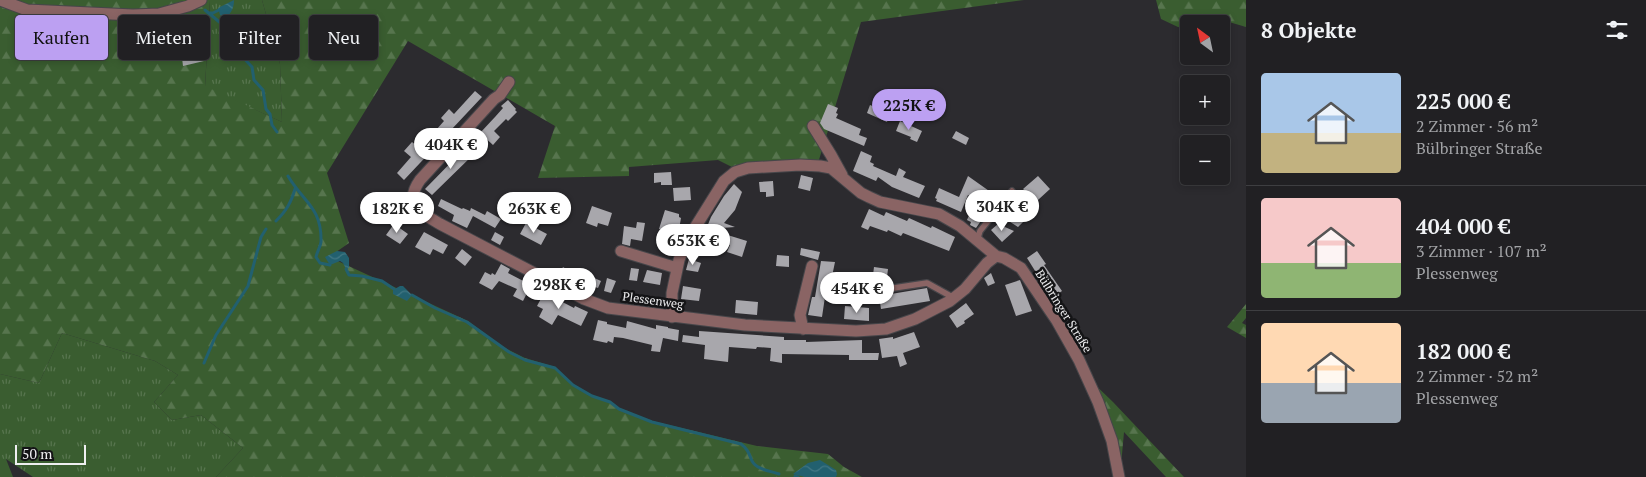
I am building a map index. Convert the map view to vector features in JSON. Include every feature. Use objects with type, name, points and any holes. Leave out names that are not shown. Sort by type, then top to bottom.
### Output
[{"type":"street","points":[[0,0],[27,10],[132,15],[159,14],[188,6],[201,0]]},
{"type":"street","name":"Plessenweg","points":[[510,82],[420,180],[412,193],[416,206],[424,214],[440,224],[584,299],[608,308],[745,325],[856,331],[886,329],[915,319],[954,298],[965,290],[987,263],[996,256]]},
{"type":"street","name":"Bülbringer Straße","points":[[813,126],[842,176]]},
{"type":"street","name":"Bülbringer Straße","points":[[677,268],[686,242],[724,181],[735,172],[748,168],[781,166],[820,166],[831,168],[860,193],[875,200],[939,214],[960,226],[996,256],[1004,258],[1020,268],[1053,314],[1079,360],[1112,441],[1119,477]]},
{"type":"street","points":[[621,250],[677,268],[672,293],[672,317]]},
{"type":"street","points":[[804,329],[800,316],[812,266]]},
{"type":"lane","points":[[977,241],[980,231],[1012,191]]},
{"type":"lane","points":[[879,278],[882,285],[887,289],[927,283],[954,298]]},
{"type":"green space","points":[[0,0],[210,0],[209,15],[118,15],[118,60],[207,60],[205,86],[282,122],[279,60],[299,60],[299,15],[266,15],[262,0],[1024,0],[861,22],[818,163],[734,168],[718,160],[629,167],[629,176],[538,178],[555,126],[408,41],[327,173],[349,243],[329,257],[468,321],[501,346],[525,358],[555,367],[573,384],[619,408],[652,421],[757,446],[828,454],[844,467],[862,477],[216,477],[243,448],[201,415],[172,420],[154,402],[178,375],[155,361],[62,333],[39,383],[0,374]]},
{"type":"green space","points":[[210,0],[262,0],[266,15],[220,15],[220,60],[279,60],[282,122],[205,87],[207,60],[210,60]]},
{"type":"green space","points":[[1156,0],[1246,0],[1246,27],[1230,22],[1230,15],[1180,15],[1180,27],[1161,19]]},
{"type":"green space","points":[[1246,304],[1246,318],[1242,323],[1246,325],[1246,338],[1227,327]]},
{"type":"green space","points":[[62,333],[155,361],[178,375],[154,402],[172,420],[201,415],[243,448],[216,477],[33,477],[6,459],[13,477],[0,477],[0,374],[39,383]]},
{"type":"green space","points":[[1086,376],[1184,477],[1166,477],[1124,432],[1120,477]]},
{"type":"water","points":[[234,0],[234,5],[229,15],[220,15],[218,8]]},
{"type":"water","points":[[337,251],[345,252],[349,258],[349,268],[346,269],[340,261],[330,265],[325,257]]},
{"type":"water","points":[[403,286],[412,295],[407,301],[393,294],[393,290]]},
{"type":"water","points":[[820,460],[836,470],[836,477],[805,477],[793,474],[808,463]]},
{"type":"building","points":[[182,60],[204,60],[204,61],[183,66]]},
{"type":"building","points":[[475,91],[482,97],[404,180],[397,173],[411,157],[404,151],[412,142],[418,147],[428,136],[429,138],[444,121],[441,118],[449,109],[454,114]]},
{"type":"building","points":[[508,100],[517,112],[508,121],[506,119],[494,131],[500,137],[493,145],[480,133]]},
{"type":"building","points":[[828,104],[838,108],[836,118],[861,129],[859,135],[867,138],[864,146],[824,129],[820,123]]},
{"type":"building","points":[[870,105],[890,113],[887,122],[867,113]]},
{"type":"building","points":[[900,121],[922,131],[917,142],[910,139],[911,137],[896,131]]},
{"type":"building","points":[[956,131],[969,138],[966,145],[952,138]]},
{"type":"building","points":[[468,145],[476,152],[432,195],[425,189]]},
{"type":"building","points":[[861,151],[872,156],[870,162],[874,164],[873,166],[896,176],[899,168],[906,172],[903,177],[925,186],[919,198],[892,187],[878,177],[876,181],[853,171]]},
{"type":"building","points":[[671,172],[672,185],[661,185],[661,182],[654,183],[654,173]]},
{"type":"building","points":[[801,175],[813,178],[810,191],[798,188]]},
{"type":"building","points":[[968,176],[992,193],[987,202],[983,200],[980,203],[968,195],[961,212],[936,201],[937,199],[935,198],[939,188],[959,197]]},
{"type":"building","points":[[1038,176],[1050,189],[1027,210],[1031,214],[1018,227],[1004,218],[1029,195],[1023,189]]},
{"type":"building","points":[[773,181],[774,196],[766,197],[766,192],[760,192],[759,182]]},
{"type":"building","points":[[734,184],[742,192],[735,210],[724,223],[735,227],[708,229],[747,241],[742,257],[727,252],[730,245],[703,237],[711,217]]},
{"type":"building","points":[[690,187],[691,200],[674,201],[673,188]]},
{"type":"building","points":[[441,199],[462,209],[470,211],[471,208],[485,215],[487,211],[501,219],[495,228],[473,216],[467,228],[452,221],[454,215],[438,206]]},
{"type":"building","points":[[390,200],[394,213],[384,216],[383,212],[374,211],[375,206],[383,201]]},
{"type":"building","points":[[592,206],[612,213],[608,226],[598,223],[597,227],[586,223]]},
{"type":"building","points":[[869,209],[884,216],[886,212],[907,221],[909,218],[955,237],[949,251],[903,233],[901,236],[888,230],[887,232],[870,226],[868,230],[861,227]]},
{"type":"building","points":[[665,210],[679,214],[681,218],[678,235],[659,229]]},
{"type":"building","points":[[970,213],[983,218],[976,228],[970,225],[971,222],[967,220]]},
{"type":"building","points":[[637,222],[645,223],[642,241],[631,239],[630,246],[622,244],[624,226],[636,228]]},
{"type":"building","points":[[526,223],[547,234],[541,245],[520,234]]},
{"type":"building","points":[[394,224],[408,234],[400,244],[386,235]]},
{"type":"building","points":[[998,224],[1014,231],[1002,242],[991,230]]},
{"type":"building","points":[[424,232],[448,245],[443,254],[433,249],[430,255],[415,247]]},
{"type":"building","points":[[495,232],[504,237],[500,245],[491,240]]},
{"type":"building","points":[[801,248],[820,252],[818,260],[800,255]]},
{"type":"building","points":[[462,249],[472,257],[465,266],[455,258]]},
{"type":"building","points":[[1037,251],[1062,291],[1052,298],[1027,258]]},
{"type":"building","points":[[777,255],[789,256],[789,267],[776,266]]},
{"type":"building","points":[[689,259],[701,263],[698,272],[686,270]]},
{"type":"building","points":[[821,261],[835,262],[829,291],[826,290],[822,317],[808,315],[812,297],[815,297]]},
{"type":"building","points":[[501,264],[510,269],[508,273],[531,285],[523,301],[513,296],[517,289],[499,281],[492,290],[479,283],[485,272],[495,275]]},
{"type":"building","points":[[563,267],[581,278],[583,273],[601,281],[598,288],[592,286],[591,289],[558,276]]},
{"type":"building","points":[[874,267],[888,269],[887,277],[880,273],[873,275]]},
{"type":"building","points":[[631,268],[639,269],[637,281],[629,280]]},
{"type":"building","points":[[647,270],[662,273],[660,285],[643,282]]},
{"type":"building","points":[[991,273],[995,283],[988,286],[984,278]]},
{"type":"building","points":[[873,276],[875,289],[867,289],[865,277]]},
{"type":"building","points":[[607,278],[616,281],[611,293],[604,291]]},
{"type":"building","points":[[1020,280],[1032,311],[1016,316],[1005,285]]},
{"type":"building","points":[[541,285],[550,290],[547,294],[574,308],[575,306],[588,312],[581,326],[558,315],[552,325],[539,317],[543,309],[537,306],[544,293],[539,290]]},
{"type":"building","points":[[683,286],[701,289],[699,301],[681,299]]},
{"type":"building","points":[[927,288],[930,301],[881,309],[879,296]]},
{"type":"building","points":[[736,300],[758,302],[757,315],[735,313]]},
{"type":"building","points":[[966,303],[974,314],[957,328],[949,316]]},
{"type":"building","points":[[845,306],[869,308],[869,321],[844,319]]},
{"type":"building","points":[[598,320],[626,328],[627,321],[656,329],[656,325],[668,327],[679,330],[678,341],[663,338],[660,352],[651,351],[652,345],[623,338],[614,337],[613,343],[593,340]]},
{"type":"building","points":[[699,331],[784,337],[784,340],[806,340],[806,342],[862,340],[862,353],[879,353],[878,360],[849,360],[849,355],[782,354],[782,363],[770,361],[771,348],[729,347],[728,362],[704,359],[705,345],[682,342],[683,335],[699,337]]},
{"type":"building","points":[[914,332],[920,347],[903,353],[907,364],[900,367],[897,356],[882,358],[879,339],[893,337],[893,339]]},
{"type":"waterway","points":[[205,10],[229,30],[234,45],[239,45],[239,53],[252,67],[254,80],[263,90],[266,109],[277,132]]},
{"type":"waterway","points":[[208,13],[219,10]]},
{"type":"waterway","points":[[288,176],[315,213],[318,221],[321,242],[316,257],[320,263],[330,265]]},
{"type":"waterway","points":[[276,221],[288,207],[295,189]]},
{"type":"waterway","points":[[204,363],[216,335],[248,286],[261,237],[266,229]]},
{"type":"waterway","points":[[346,269],[349,275],[382,281],[394,289]]},
{"type":"waterway","points":[[412,295],[435,308],[467,322],[509,352],[525,360],[555,368],[573,385],[592,396],[610,402],[619,409],[652,422],[741,444],[747,450],[754,464],[764,470],[779,474]]}]
